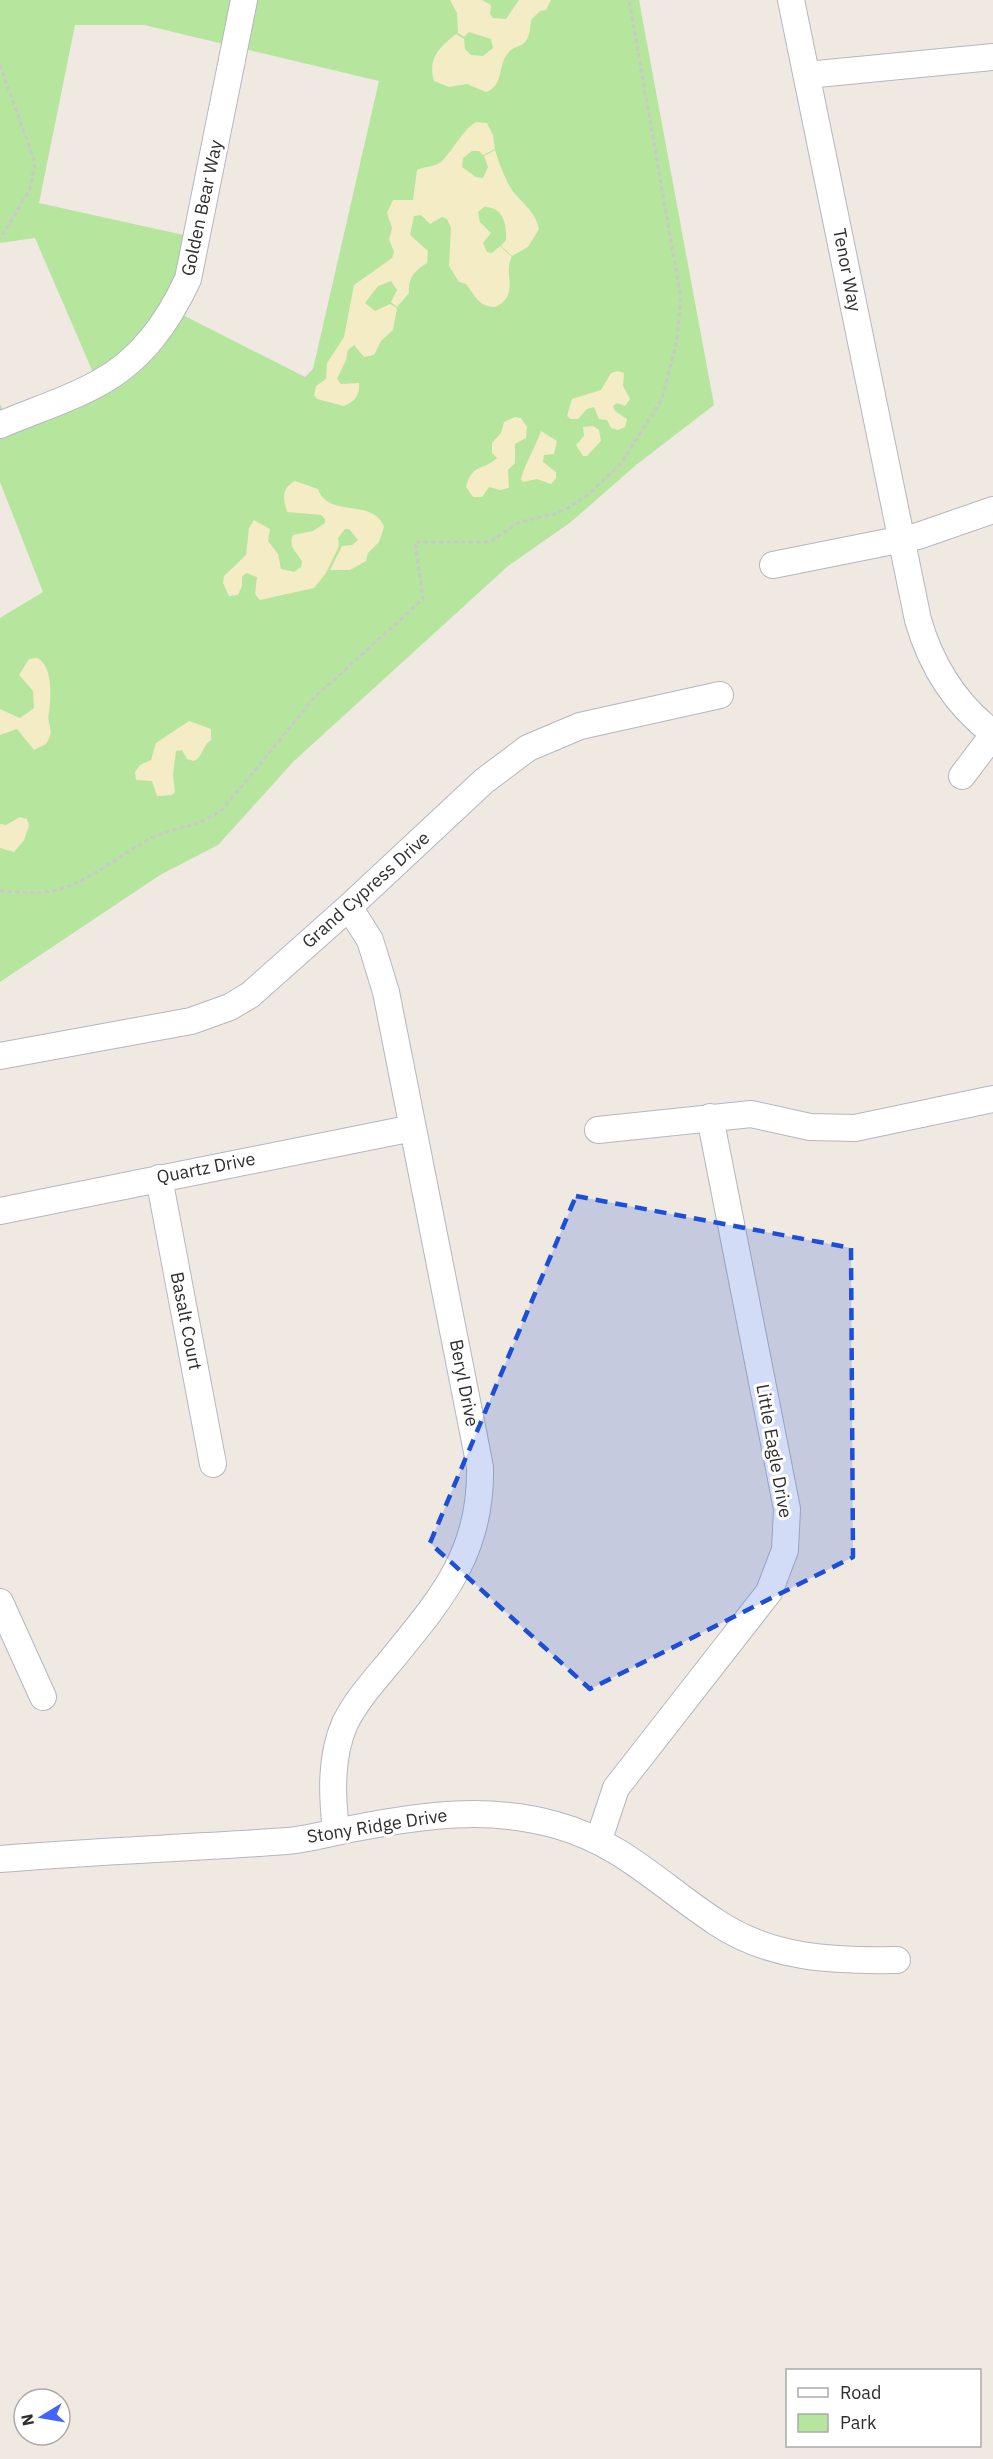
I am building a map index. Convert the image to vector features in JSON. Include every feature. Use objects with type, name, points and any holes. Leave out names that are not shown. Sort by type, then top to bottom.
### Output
[{"type":"street","name":"Golden Bear Way","points":[[0,425],[98,384],[140,351],[157,334],[173,310],[189,279],[244,0]]},
{"type":"street","name":"Tenor Way","points":[[791,0],[901,540],[926,647],[944,681],[963,706],[993,734]]},
{"type":"street","points":[[807,75],[993,57]]},
{"type":"street","points":[[773,565],[901,540],[993,510]]},
{"type":"street","name":"Grand Cypress Drive","points":[[0,1056],[210,1016],[250,995],[349,907],[484,781],[528,748],[580,726],[720,695]]},
{"type":"street","points":[[962,776],[993,734]]},
{"type":"street","name":"Beryl Drive","points":[[336,1832],[333,1782],[337,1751],[345,1725],[360,1697],[442,1598],[457,1574],[469,1547],[481,1491],[480,1467],[380,965],[370,940],[349,907]]},
{"type":"street","points":[[598,1130],[751,1114],[810,1127],[855,1128],[993,1100]]},
{"type":"street","name":"Little Eagle Drive","points":[[599,1839],[616,1788],[769,1592],[785,1550],[787,1509],[710,1117]]},
{"type":"street","name":"Quartz Drive","points":[[0,1211],[413,1128]]},
{"type":"street","name":"Basalt Court","points":[[159,1178],[213,1464]]},
{"type":"street","points":[[0,1602],[43,1696]]},
{"type":"street","name":"Stony Ridge Drive","points":[[0,1859],[90,1851],[289,1840],[399,1820],[464,1813],[501,1814],[555,1824],[599,1839],[628,1856],[717,1923],[749,1940],[800,1956],[839,1961],[897,1960]]},
{"type":"path","points":[[0,891],[27,892],[63,888],[89,876],[158,835],[208,820],[223,809],[314,698],[423,599],[415,542],[489,542],[519,522],[554,514],[570,507],[620,465],[650,422],[662,399],[676,345],[681,298],[629,0]]},
{"type":"path","points":[[0,65],[35,163],[30,189],[0,238]]},
{"type":"highlighted area","points":[[576,1196],[851,1248],[853,1557],[590,1689],[430,1543]]},
{"type":"green space","points":[[0,0],[639,0],[714,405],[636,465],[571,522],[508,566],[294,761],[218,845],[160,875],[0,982],[0,618],[43,592],[0,482],[0,404],[8,421],[98,384],[35,238],[0,243]],"holes":[[[75,25],[144,25],[379,81],[313,369],[305,377],[173,310],[197,238],[39,203]]]},
{"type":"sand","points":[[450,0],[482,0],[491,5],[490,14],[493,18],[506,19],[519,0],[551,0],[546,10],[540,11],[531,20],[530,31],[525,43],[510,51],[506,56],[498,81],[486,92],[467,84],[449,87],[434,81],[432,66],[434,59],[445,43],[456,34],[464,39],[465,49],[471,55],[483,56],[493,48],[491,39],[469,32],[464,37],[458,33],[457,13]]},
{"type":"sand","points":[[477,122],[487,123],[493,135],[495,149],[483,155],[479,151],[472,151],[463,158],[462,167],[476,177],[483,178],[488,167],[484,156],[495,150],[509,186],[532,213],[539,229],[528,247],[512,256],[501,246],[506,240],[506,234],[500,213],[490,207],[484,207],[478,212],[480,222],[491,233],[483,243],[487,252],[492,253],[500,246],[512,257],[509,263],[507,297],[495,307],[484,305],[466,284],[459,282],[449,266],[451,228],[447,219],[442,217],[430,224],[421,215],[414,216],[410,235],[428,251],[427,263],[413,275],[409,293],[397,307],[391,302],[397,290],[391,281],[378,286],[365,303],[375,311],[390,304],[397,308],[393,330],[381,341],[374,355],[364,357],[354,345],[348,350],[337,379],[341,384],[359,383],[359,391],[354,400],[344,406],[317,399],[314,395],[316,386],[326,379],[327,363],[344,337],[354,285],[392,258],[394,252],[389,239],[392,228],[387,213],[393,200],[413,200],[417,170],[441,162],[468,128]]},
{"type":"sand","points":[[618,371],[624,373],[623,386],[630,399],[625,406],[617,403],[613,406],[615,411],[627,419],[625,427],[618,430],[611,428],[607,420],[599,419],[594,407],[587,409],[578,419],[571,419],[567,416],[572,399],[601,390],[611,373]]},
{"type":"sand","points":[[515,417],[521,418],[527,427],[526,438],[515,444],[515,463],[508,470],[509,488],[500,490],[489,487],[482,497],[473,497],[466,487],[468,479],[475,471],[497,458],[492,453],[492,443],[501,433],[504,422]]},
{"type":"sand","points":[[593,426],[599,430],[601,441],[587,456],[583,456],[576,445],[584,436],[583,427]]},
{"type":"sand","points":[[541,431],[557,441],[554,454],[544,455],[543,462],[556,472],[556,478],[551,484],[537,479],[523,482],[521,479],[523,472]]},
{"type":"sand","points":[[295,481],[318,489],[323,498],[331,503],[361,510],[378,518],[384,527],[379,542],[368,553],[366,561],[350,570],[330,570],[342,546],[352,545],[358,540],[349,529],[345,529],[338,538],[339,546],[326,573],[314,588],[260,600],[255,594],[257,577],[246,573],[242,577],[242,586],[238,595],[229,596],[223,583],[224,576],[246,555],[249,528],[254,520],[270,529],[268,541],[278,554],[281,569],[294,572],[301,567],[302,561],[292,546],[293,535],[313,531],[325,523],[325,519],[321,515],[287,512],[284,494],[287,487]]},
{"type":"sand","points":[[37,658],[46,667],[48,674],[50,706],[48,717],[51,731],[46,744],[34,750],[17,729],[0,735],[0,709],[20,718],[34,708],[33,691],[19,675],[29,659]]},
{"type":"sand","points":[[189,721],[211,729],[211,740],[194,761],[187,759],[182,750],[176,751],[173,774],[175,792],[172,795],[157,796],[152,781],[136,780],[135,772],[140,765],[151,760],[156,743]]},
{"type":"sand","points":[[20,817],[27,819],[29,826],[24,840],[14,852],[0,848],[0,824],[6,825]]}]
